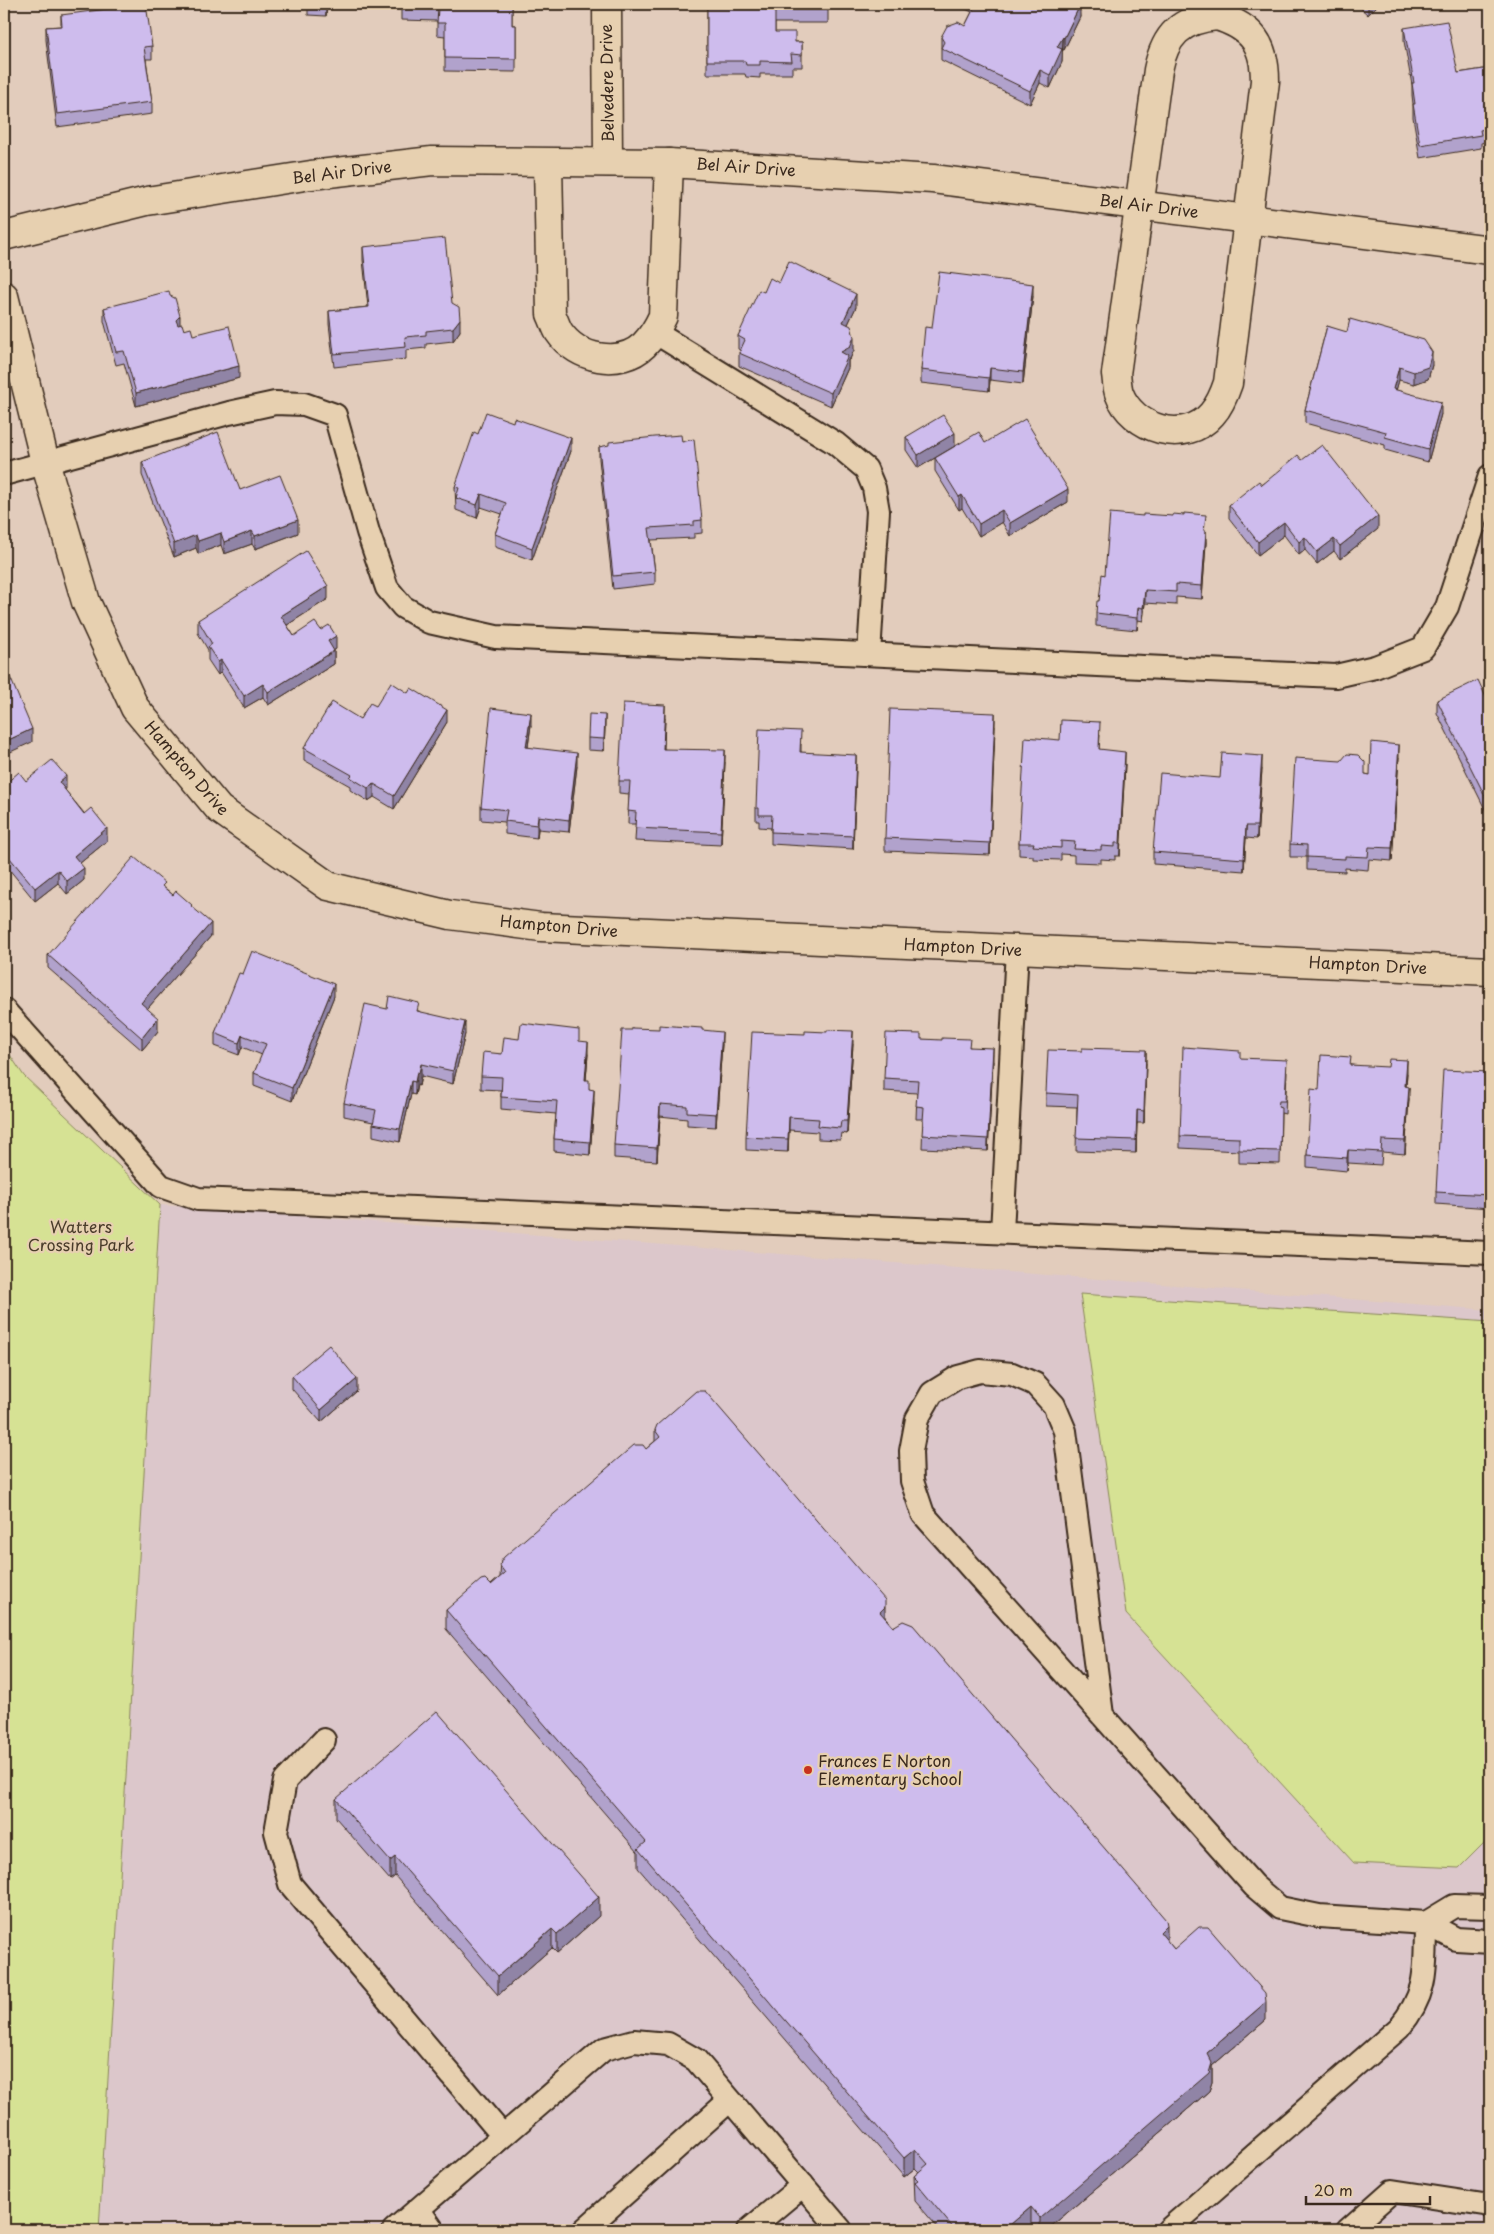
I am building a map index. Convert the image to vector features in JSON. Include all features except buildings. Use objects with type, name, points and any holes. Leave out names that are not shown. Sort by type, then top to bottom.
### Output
[{"type":"street","name":"Belvedere Drive","points":[[606,4],[608,162]]},
{"type":"street","points":[[1217,16],[1234,22],[1249,32],[1260,46],[1265,63],[1265,81],[1228,383],[1222,401],[1211,416],[1195,426],[1177,431],[1158,430],[1141,422],[1127,409],[1119,393],[1116,374],[1139,205],[1161,53],[1170,37],[1183,25],[1199,18],[1217,16]]},
{"type":"street","name":"Bel Air Drive","points":[[4,236],[147,201],[311,175],[432,160],[669,163],[933,179],[1490,250]]},
{"type":"street","points":[[548,162],[552,314],[559,332],[572,346],[588,355],[607,358],[626,355],[643,346],[656,333],[663,316],[666,297],[669,163]]},
{"type":"street","name":"Hampton Drive","points":[[4,296],[45,462],[86,602],[135,708],[219,809],[328,886],[450,915],[541,927],[1490,971]]},
{"type":"lane","points":[[656,333],[835,443],[866,469],[874,488],[878,511],[869,654]]},
{"type":"lane","points":[[4,474],[229,413],[276,403],[304,404],[335,416],[368,532],[387,588],[403,607],[428,622],[496,636],[1336,676],[1376,667],[1423,648],[1447,608],[1490,476]]},
{"type":"lane","points":[[1002,1232],[1017,949]]},
{"type":"lane","points":[[4,1010],[160,1186],[198,1199],[1490,1253]]},
{"type":"lane","points":[[1102,1714],[1065,1431],[1054,1405],[1035,1384],[1012,1374],[980,1371],[958,1377],[932,1394],[917,1419],[911,1451],[912,1481],[923,1514],[1254,1886],[1280,1908],[1319,1916],[1426,1923],[1456,1939],[1490,1941]]},
{"type":"lane","points":[[324,1740],[285,1781],[276,1832],[290,1884],[503,2136]]},
{"type":"lane","points":[[1426,1923],[1454,1906],[1490,1907]]},
{"type":"lane","points":[[1168,2230],[1400,2028],[1414,2011],[1422,1991],[1426,1923]]},
{"type":"lane","points":[[394,2230],[604,2048],[634,2040],[668,2044],[696,2060],[842,2230]]},
{"type":"lane","points":[[584,2230],[730,2100]]},
{"type":"lane","points":[[749,2230],[803,2185]]},
{"type":"lane","points":[[1348,2230],[1392,2191],[1490,2206]]},
{"type":"lane","points":[[419,2210],[433,2230]]},
{"type":"shaded area","name":"Frances E Norton Elementary School","points":[[160,1205],[1490,1310],[1490,2230],[99,2230]]},
{"type":"green space","name":"Watters Crossing Park","points":[[4,1046],[24,1076],[160,1205],[99,2230],[4,2230]]},
{"type":"green space","points":[[1080,1294],[1490,1322],[1490,1837],[1459,1868],[1354,1863],[1126,1614]]},
{"type":"place","name":"Frances E Norton Elementary School","points":[[808,1770]]}]
